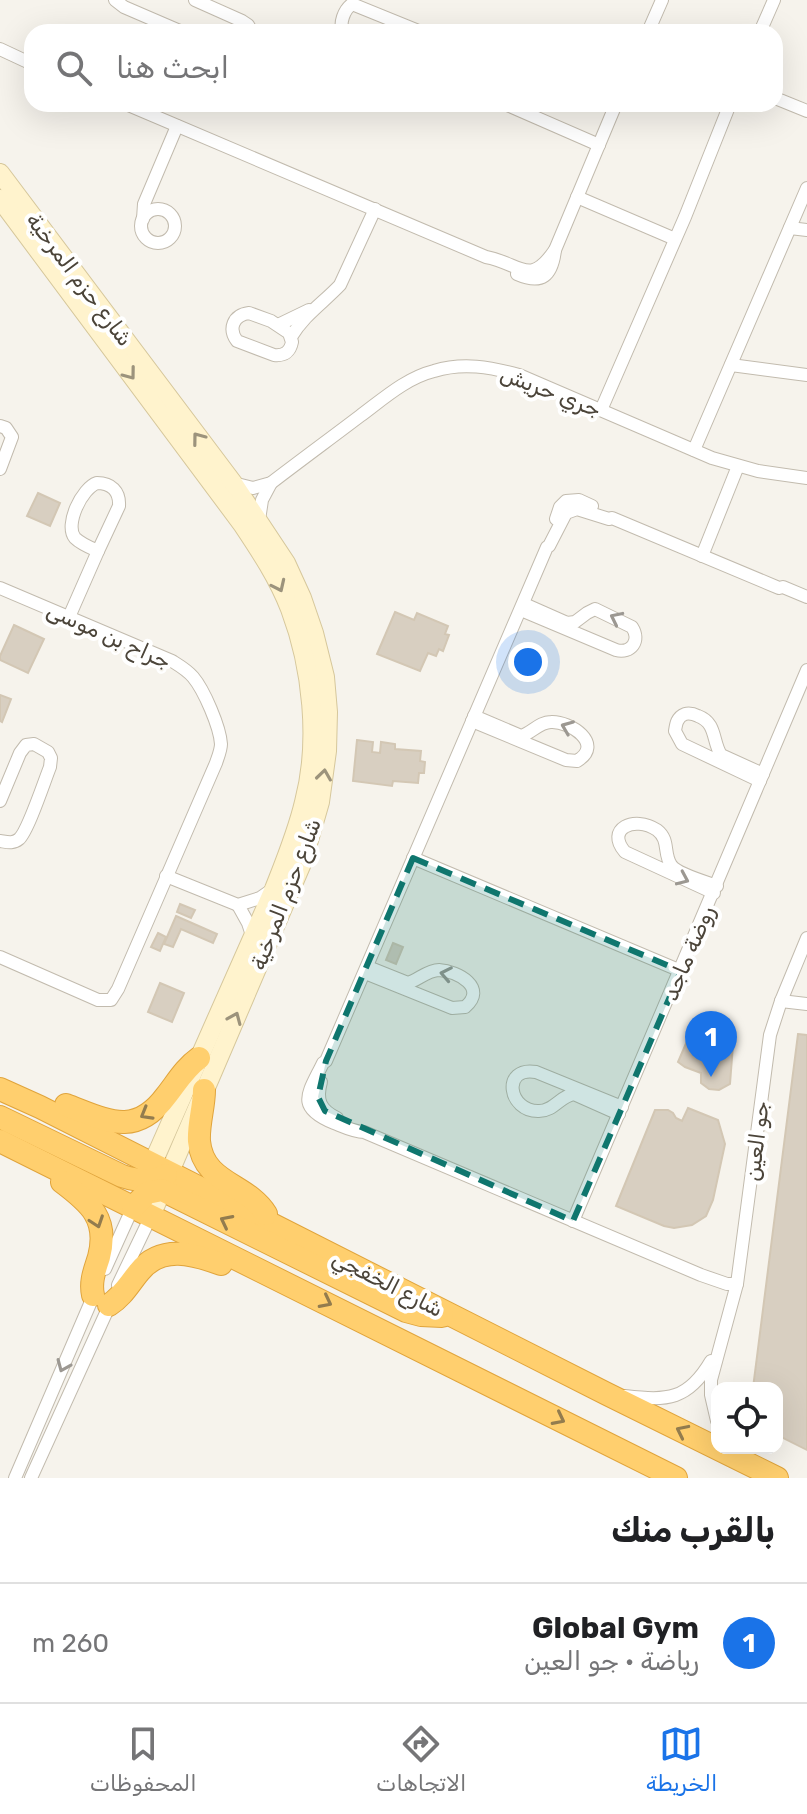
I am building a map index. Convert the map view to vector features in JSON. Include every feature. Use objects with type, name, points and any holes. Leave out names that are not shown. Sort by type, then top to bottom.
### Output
[{"type":"highway","points":[[40,1107],[61,1104],[105,1121],[140,1120],[158,1106],[199,1058]]},
{"type":"highway","name":"شارع الخفجي","points":[[0,1089],[40,1107],[157,1177],[269,1222],[778,1478]]},
{"type":"highway","points":[[204,1090],[199,1135],[203,1156],[222,1180],[258,1203],[269,1222]]},
{"type":"highway","points":[[0,1117],[122,1176],[157,1177],[406,1311],[436,1317],[451,1315]]},
{"type":"highway","name":"شارع الخفجي","points":[[0,1141],[676,1478]]},
{"type":"highway","points":[[50,1165],[58,1178],[91,1207],[100,1223],[102,1242],[92,1281],[101,1300],[125,1291],[141,1269],[155,1259],[173,1253],[198,1255],[236,1269],[257,1267]]},
{"type":"highway","points":[[142,1211],[147,1193],[156,1190],[157,1177]]},
{"type":"street","points":[[115,0],[163,24]]},
{"type":"street","points":[[195,0],[246,24]]},
{"type":"street","points":[[652,24],[662,0]]},
{"type":"street","points":[[764,24],[774,0]]},
{"type":"street","points":[[341,24],[346,10],[352,4],[401,24]]},
{"type":"street","points":[[2,51],[24,61]]},
{"type":"street","points":[[783,101],[807,111]]},
{"type":"street","points":[[144,112],[486,257],[531,271],[543,266],[555,250],[613,112]]},
{"type":"street","points":[[525,112],[600,142]]},
{"type":"street","points":[[534,112],[600,142]]},
{"type":"street","points":[[601,410],[727,112]]},
{"type":"street","points":[[154,209],[155,195],[181,128]]},
{"type":"street","points":[[143,219],[154,209],[167,211],[175,221],[173,234],[157,243],[146,237],[142,232],[144,204],[181,128]]},
{"type":"street","name":"شارع حزم المرخية","points":[[0,173],[259,520],[286,563],[302,598],[325,677],[327,751],[320,802],[303,861],[204,1090],[157,1177]]},
{"type":"street","points":[[694,450],[807,188]]},
{"type":"street","points":[[577,197],[675,239]]},
{"type":"street","name":"شارع حزم المرخية","points":[[0,199],[270,566],[290,608],[306,660],[311,754],[305,800],[288,855],[199,1058],[157,1177]]},
{"type":"street","points":[[291,337],[312,309],[340,285],[375,209]]},
{"type":"street","points":[[790,228],[807,230]]},
{"type":"street","points":[[278,325],[312,309]]},
{"type":"street","points":[[249,313],[278,325],[291,337],[288,352],[279,356],[237,341],[233,336],[236,317],[242,314],[249,313]]},
{"type":"street","points":[[731,365],[807,375]]},
{"type":"street","name":"جري حريش","points":[[271,483],[400,387],[419,376],[448,367],[473,366],[519,375],[738,466],[807,478]]},
{"type":"street","points":[[0,426],[6,428],[12,437],[0,469]]},
{"type":"street","points":[[702,556],[738,466]]},
{"type":"street","points":[[69,617],[119,506],[118,494],[103,483],[86,489],[72,524],[74,537],[98,551]]},
{"type":"street","points":[[233,483],[253,488],[271,483]]},
{"type":"street","points":[[259,520],[262,500],[271,483]]},
{"type":"street","points":[[737,1284],[727,1284],[701,1275],[364,1132],[330,1114],[322,1107],[318,1092],[326,1061],[547,547],[570,510],[582,509],[612,518],[807,597]]},
{"type":"street","points":[[779,588],[781,592],[807,604]]},
{"type":"street","name":"جراح بن موسى","points":[[0,957],[98,1000],[111,1000],[216,763],[221,744],[198,684],[185,669],[69,617],[2,593]]},
{"type":"street","points":[[522,607],[572,624],[591,610],[599,610],[632,627],[636,636],[634,645],[621,651],[522,607]]},
{"type":"street","points":[[580,619],[586,638]]},
{"type":"street","name":"روضة ماجد","points":[[573,1221],[804,686],[807,670]]},
{"type":"street","points":[[694,714],[707,720],[721,755],[762,778],[682,744],[675,731],[679,718],[694,714]]},
{"type":"street","points":[[473,719],[521,736],[546,722],[558,723],[580,733],[587,742],[586,753],[577,761],[566,760],[473,719]]},
{"type":"street","points":[[533,730],[541,750]]},
{"type":"street","points":[[698,753],[709,748],[715,738]]},
{"type":"street","points":[[0,801],[26,745],[34,744],[48,752],[50,767],[25,830],[17,841],[0,841]]},
{"type":"street","points":[[633,823],[650,826],[666,841],[674,868],[715,889],[632,856],[620,846],[620,832],[633,823]]},
{"type":"street","points":[[653,866],[667,851]]},
{"type":"street","points":[[413,858],[681,971]]},
{"type":"street","points":[[166,876],[238,905],[253,938]]},
{"type":"street","points":[[238,905],[260,898],[274,889]]},
{"type":"street","name":"جو العين","points":[[711,1382],[737,1284],[766,1056],[775,1017],[807,938]]},
{"type":"street","points":[[366,970],[404,982],[412,982],[434,971],[447,972],[469,983],[474,992],[470,1004],[460,1009],[452,1008],[366,970]]},
{"type":"street","points":[[422,977],[427,998]]},
{"type":"street","points":[[781,1001],[807,1004]]},
{"type":"street","points":[[525,1071],[536,1072],[621,1110],[574,1094],[566,1095],[549,1109],[528,1109],[520,1105],[512,1089],[516,1077],[525,1071]]},
{"type":"street","points":[[559,1081],[560,1101]]},
{"type":"street","points":[[15,1478],[142,1211]]},
{"type":"street","points":[[31,1478],[101,1300],[142,1211]]},
{"type":"street","name":"جو العين","points":[[607,1394],[654,1400],[683,1392],[702,1375],[718,1347]]},
{"type":"street","points":[[747,1454],[778,1478]]},
{"type":"street","name":"شارع الخفجي","points":[[644,1462],[666,1478]]},
{"type":"highlighted area","points":[[413,858],[681,971],[573,1221],[325,1111],[318,1097],[326,1061]]},
{"type":"building","points":[[38,493],[60,503],[50,526],[27,516]]},
{"type":"building","points":[[395,612],[414,620],[417,613],[448,626],[445,634],[449,635],[443,651],[439,649],[436,656],[428,653],[420,671],[377,654]]},
{"type":"building","points":[[14,625],[44,639],[28,673],[0,660]]},
{"type":"building","points":[[0,695],[11,699],[2,722],[0,721]]},
{"type":"building","points":[[357,740],[373,742],[372,752],[380,753],[381,742],[395,744],[395,749],[421,751],[420,761],[425,762],[424,773],[419,773],[418,783],[393,781],[392,786],[353,781]]},
{"type":"building","points":[[180,904],[195,910],[191,918],[177,912]]},
{"type":"building","points":[[176,916],[217,934],[213,943],[181,929],[173,947],[164,944]]},
{"type":"building","points":[[158,933],[166,937],[160,951],[151,947]]},
{"type":"building","points":[[393,943],[403,947],[396,964],[386,960]]},
{"type":"building","points":[[160,983],[184,993],[172,1022],[148,1012]]},
{"type":"building","points":[[697,1018],[734,1032],[730,1084],[719,1090],[709,1089],[701,1083],[701,1073],[678,1062]]},
{"type":"building","points":[[798,1034],[807,1035],[807,1450],[783,1438],[783,1382],[754,1382]]},
{"type":"building","points":[[688,1108],[718,1120],[725,1144],[713,1200],[706,1216],[692,1225],[674,1228],[616,1206],[655,1110],[668,1110],[682,1121]]},
{"type":"place","name":"Global Gym","points":[[711,1077]]}]
